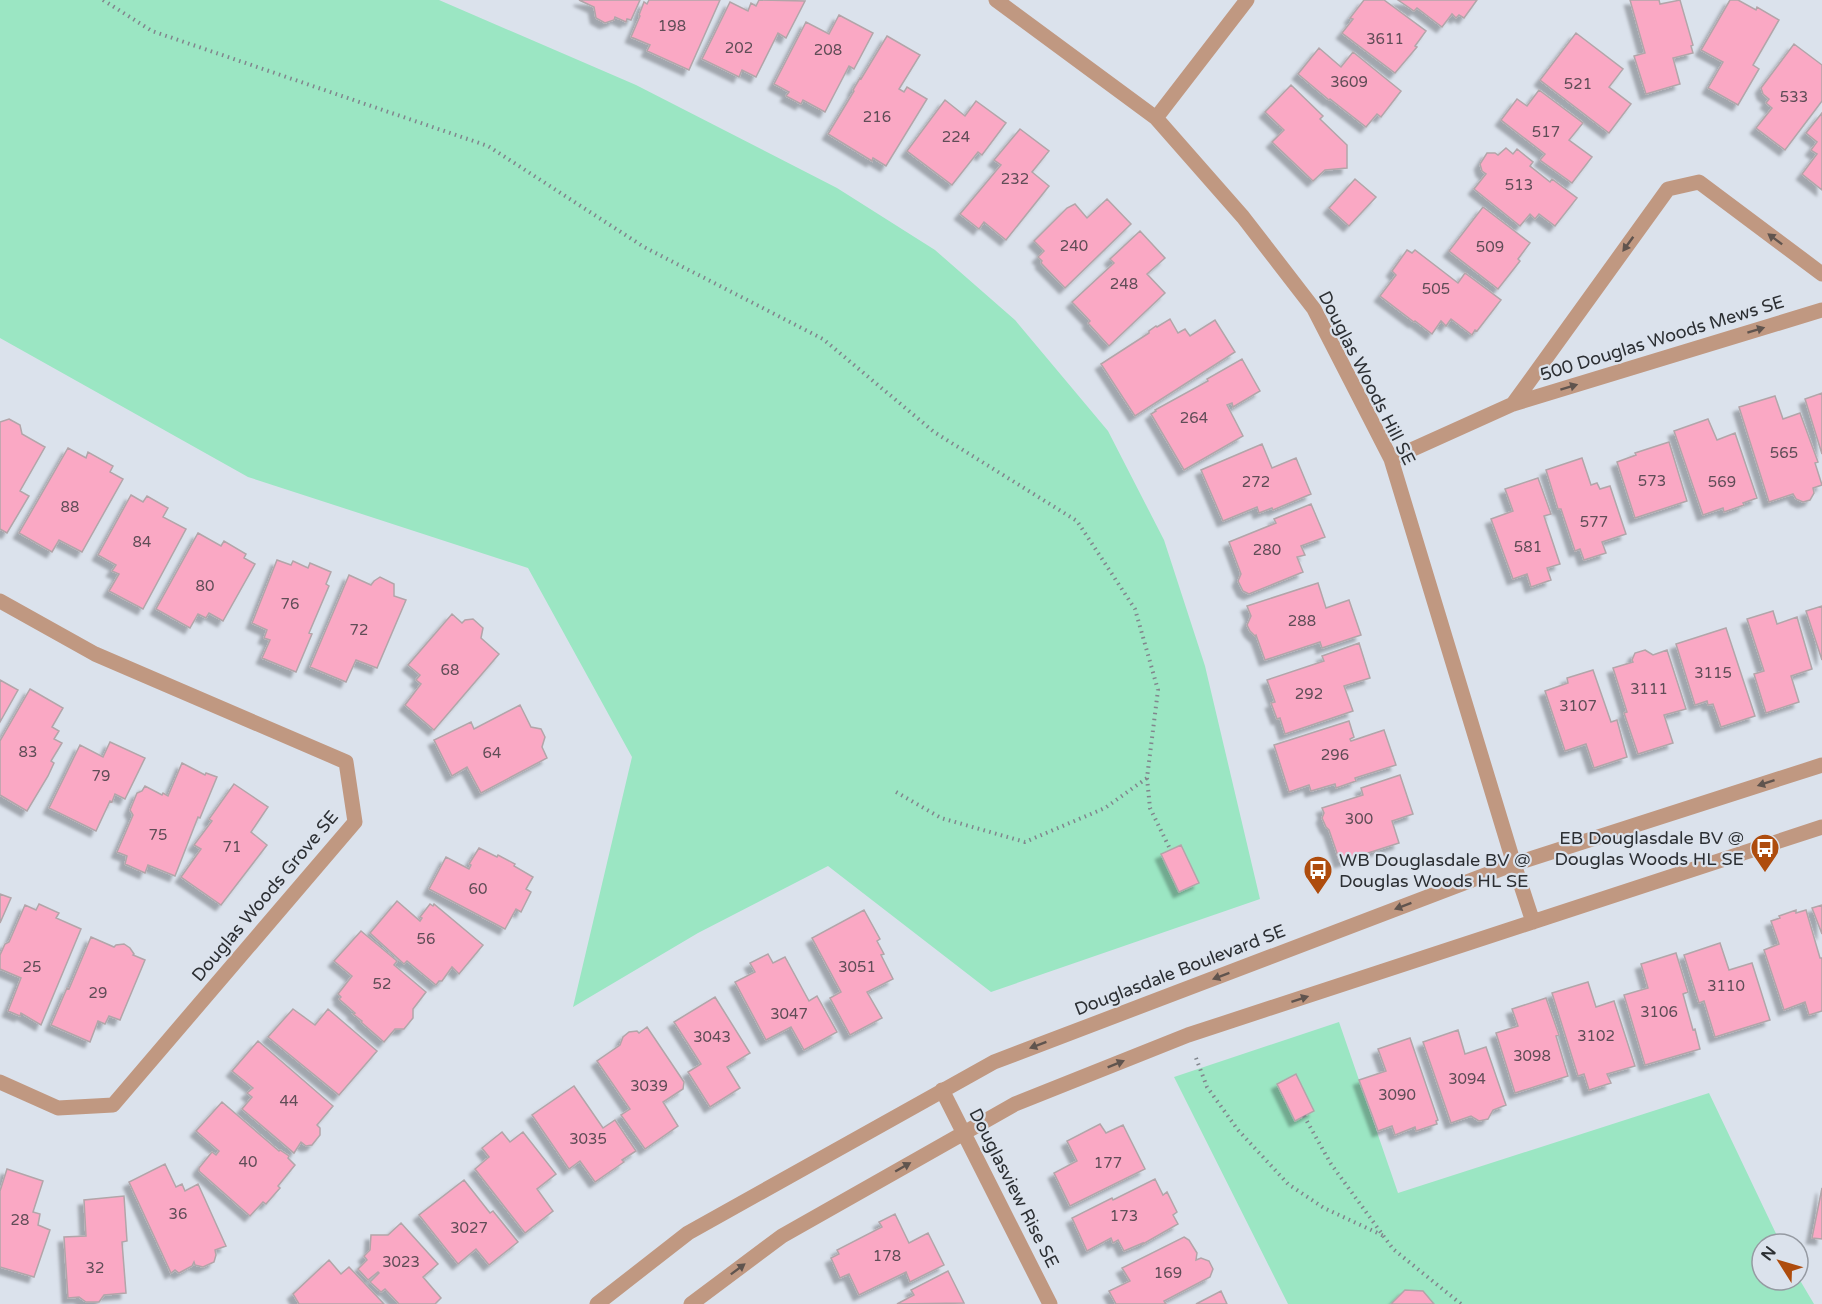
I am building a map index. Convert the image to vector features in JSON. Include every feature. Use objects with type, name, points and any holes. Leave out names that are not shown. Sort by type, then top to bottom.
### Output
[{"type":"street","name":"Douglas Woods Hill SE","points":[[996,0],[1156,118],[1243,217],[1314,309],[1390,459],[1533,922]]},
{"type":"street","points":[[1156,118],[1247,0]]},
{"type":"street","name":"500 Douglas Woods Mews SE","points":[[1513,404],[1668,189],[1700,182],[1822,274]]},
{"type":"street","name":"500 Douglas Woods Mews SE","points":[[1390,459],[1513,404],[1822,310]]},
{"type":"street","name":"Douglas Woods Grove SE","points":[[0,601],[96,654],[346,762],[355,822],[113,1105],[58,1108],[0,1082]]},
{"type":"street","name":"Douglasdale Boulevard SE","points":[[597,1304],[688,1233],[994,1062],[1514,864],[1822,765]]},
{"type":"street","points":[[691,1304],[782,1236],[1015,1104],[1188,1035],[1822,827]]},
{"type":"street","name":"Douglasview Rise SE","points":[[942,1090],[1050,1304]]},
{"type":"path","points":[[103,0],[152,31],[488,146],[644,247],[823,339],[934,432],[1077,521],[1135,609],[1158,690],[1147,778],[1150,808],[1170,849]]},
{"type":"path","points":[[896,792],[941,818],[1025,842],[1105,808],[1147,778]]},
{"type":"path","points":[[1188,1035],[1207,1087],[1238,1130],[1288,1184],[1324,1209],[1384,1236]]},
{"type":"path","points":[[1304,1116],[1331,1164],[1393,1249],[1461,1304]]},
{"type":"green space","points":[[0,0],[439,0],[636,85],[837,188],[935,250],[1015,320],[1108,431],[1164,540],[1205,666],[1260,899],[991,992],[828,866],[698,933],[573,1007],[632,757],[528,568],[248,477],[0,338]]},
{"type":"green space","points":[[1339,1022],[1398,1193],[1709,1093],[1775,1232],[1750,1232],[1750,1292],[1807,1292],[1814,1304],[1288,1304],[1174,1077]]},
{"type":"building","points":[[579,0],[640,0],[631,20],[627,19],[626,22],[615,17],[614,20],[605,23],[596,18],[594,7]]},
{"type":"building","points":[[649,0],[720,0],[689,70],[647,51],[650,45],[631,37],[644,2],[647,4]]},
{"type":"building","points":[[759,0],[805,1],[786,38],[778,33],[756,77],[742,70],[739,77],[702,59],[730,2],[748,11],[751,3],[756,6]]},
{"type":"building","points":[[1364,0],[1384,0],[1426,31],[1415,46],[1417,47],[1395,73],[1342,33]]},
{"type":"building","points":[[1398,0],[1477,0],[1464,18],[1459,15],[1456,18],[1452,14],[1442,27],[1417,8],[1414,11]]},
{"type":"building","points":[[1630,0],[1659,0],[1660,4],[1680,0],[1693,45],[1691,46],[1693,53],[1673,58],[1680,84],[1646,94],[1634,56],[1645,53]]},
{"type":"building","points":[[1730,0],[1738,0],[1756,10],[1757,7],[1779,20],[1753,65],[1759,69],[1738,105],[1708,88],[1723,62],[1701,50]]},
{"type":"building","points":[[839,15],[873,33],[854,69],[849,66],[825,112],[803,100],[801,104],[786,96],[789,92],[774,84],[806,22],[829,34]]},
{"type":"building","points":[[1576,33],[1623,69],[1609,87],[1631,104],[1609,133],[1540,80]]},
{"type":"building","points":[[887,36],[920,55],[899,89],[904,92],[907,87],[927,99],[886,166],[873,158],[872,161],[828,134]]},
{"type":"building","points":[[1794,44],[1822,65],[1822,101],[1785,150],[1756,128],[1772,108],[1766,103],[1769,99],[1763,94],[1761,88]]},
{"type":"building","points":[[1319,48],[1341,67],[1353,52],[1401,91],[1381,117],[1377,114],[1366,127],[1298,74]]},
{"type":"building","points":[[1291,85],[1323,116],[1320,119],[1347,145],[1347,168],[1325,170],[1313,181],[1272,142],[1284,130],[1265,112]]},
{"type":"building","points":[[1539,90],[1583,123],[1569,140],[1592,157],[1572,183],[1540,160],[1545,154],[1501,120],[1517,99],[1527,106]]},
{"type":"building","points":[[945,100],[965,116],[976,101],[1006,123],[982,155],[978,152],[952,185],[907,151]]},
{"type":"building","points":[[1822,113],[1822,190],[1802,174],[1817,154],[1811,150],[1817,142],[1806,133]]},
{"type":"building","points":[[1020,129],[1049,151],[1032,172],[1049,186],[1006,240],[984,222],[979,229],[960,214],[1001,165],[994,160]]},
{"type":"building","points":[[1506,148],[1513,154],[1517,149],[1533,162],[1530,166],[1550,182],[1552,179],[1577,198],[1555,226],[1539,214],[1535,219],[1530,214],[1520,226],[1474,189],[1486,174],[1482,171],[1480,164],[1487,153],[1498,155]]},
{"type":"building","points":[[1355,179],[1376,197],[1349,226],[1329,208]]},
{"type":"building","points":[[1107,199],[1131,224],[1065,288],[1041,263],[1038,257],[1044,251],[1034,241],[1067,208],[1075,204],[1087,218]]},
{"type":"building","points":[[1483,207],[1530,243],[1518,259],[1520,261],[1498,289],[1449,251]]},
{"type":"building","points":[[1140,231],[1165,258],[1147,274],[1165,293],[1109,346],[1072,302],[1114,263],[1110,259]]},
{"type":"building","points":[[1407,250],[1412,253],[1415,250],[1458,283],[1465,273],[1501,300],[1477,331],[1475,330],[1472,335],[1451,319],[1446,326],[1441,321],[1432,334],[1380,296],[1396,275],[1392,271]]},
{"type":"building","points":[[1170,319],[1178,333],[1185,329],[1190,336],[1215,320],[1235,352],[1135,416],[1101,364]]},
{"type":"building","points":[[1242,359],[1260,391],[1233,407],[1232,403],[1227,405],[1243,436],[1184,470],[1151,414]]},
{"type":"building","points":[[1822,393],[1822,454],[1805,399]]},
{"type":"building","points":[[1775,396],[1783,419],[1800,413],[1818,462],[1815,463],[1822,485],[1813,488],[1814,493],[1810,500],[1803,502],[1796,499],[1793,494],[1769,502],[1739,407]]},
{"type":"building","points":[[9,419],[20,425],[22,434],[45,447],[20,491],[29,496],[7,533],[0,529],[0,422]]},
{"type":"building","points":[[1708,419],[1717,440],[1735,433],[1757,498],[1724,512],[1723,508],[1703,515],[1674,431]]},
{"type":"building","points":[[1669,442],[1687,501],[1635,518],[1617,462],[1636,455],[1635,453]]},
{"type":"building","points":[[1262,444],[1272,468],[1296,458],[1311,494],[1273,510],[1272,508],[1259,513],[1257,507],[1223,521],[1201,470]]},
{"type":"building","points":[[68,448],[86,458],[88,452],[113,466],[110,472],[123,479],[82,552],[59,540],[52,552],[19,533]]},
{"type":"building","points":[[1582,458],[1591,485],[1597,483],[1600,489],[1610,486],[1626,534],[1602,542],[1606,553],[1584,560],[1580,549],[1575,551],[1561,509],[1558,509],[1546,470]]},
{"type":"building","points":[[1538,478],[1551,514],[1544,516],[1560,564],[1547,568],[1551,580],[1531,587],[1527,574],[1513,579],[1491,519],[1513,511],[1505,489]]},
{"type":"building","points":[[131,495],[143,502],[147,496],[168,508],[163,517],[186,529],[143,609],[109,591],[119,574],[112,571],[116,565],[98,555]]},
{"type":"building","points":[[1311,504],[1325,537],[1301,546],[1305,555],[1297,557],[1303,572],[1249,594],[1243,591],[1238,581],[1241,574],[1229,542],[1276,523],[1274,519]]},
{"type":"building","points":[[198,533],[221,546],[224,541],[246,554],[244,558],[255,564],[223,621],[209,613],[206,618],[198,614],[190,628],[156,609]]},
{"type":"building","points":[[277,560],[291,565],[293,561],[308,568],[310,563],[331,572],[326,584],[329,586],[309,633],[312,634],[296,672],[262,658],[270,640],[264,638],[267,630],[252,623]]},
{"type":"building","points":[[349,575],[371,585],[380,577],[394,584],[394,596],[406,600],[377,668],[356,660],[346,682],[310,667]]},
{"type":"building","points":[[1318,583],[1326,608],[1349,600],[1361,635],[1322,648],[1320,642],[1265,660],[1256,635],[1247,625],[1251,616],[1247,606]]},
{"type":"building","points":[[1822,606],[1822,660],[1806,611]]},
{"type":"building","points":[[1773,611],[1777,624],[1797,617],[1812,669],[1791,676],[1799,702],[1766,713],[1754,674],[1764,671],[1747,619]]},
{"type":"building","points":[[452,614],[462,623],[473,619],[483,628],[481,638],[499,654],[434,730],[405,705],[421,684],[416,680],[420,675],[408,665]]},
{"type":"building","points":[[1726,628],[1755,716],[1721,727],[1713,704],[1708,705],[1707,701],[1695,705],[1676,644]]},
{"type":"building","points":[[1359,643],[1370,678],[1344,686],[1353,711],[1285,734],[1280,718],[1277,719],[1271,703],[1275,702],[1267,680],[1324,661],[1322,656]]},
{"type":"building","points":[[1645,650],[1653,655],[1667,650],[1686,709],[1664,715],[1673,743],[1638,754],[1624,713],[1627,712],[1613,668],[1633,662],[1635,653]]},
{"type":"building","points":[[1593,670],[1611,722],[1617,720],[1627,757],[1594,768],[1586,744],[1565,751],[1545,691],[1568,683],[1567,678]]},
{"type":"building","points":[[0,680],[18,690],[0,722]]},
{"type":"building","points":[[30,689],[63,708],[52,727],[59,731],[54,739],[62,743],[51,761],[54,763],[48,776],[27,811],[0,795],[0,741]]},
{"type":"building","points":[[520,705],[531,727],[541,729],[545,737],[542,747],[547,758],[481,793],[467,767],[452,776],[434,740],[471,722],[474,729]]},
{"type":"building","points":[[1349,721],[1354,737],[1350,739],[1351,741],[1384,730],[1396,765],[1355,778],[1356,781],[1336,788],[1335,784],[1311,791],[1309,785],[1289,792],[1274,745]]},
{"type":"building","points":[[110,742],[145,758],[125,799],[115,794],[96,831],[49,808],[80,745],[103,757]]},
{"type":"building","points":[[182,763],[205,775],[206,773],[217,777],[200,818],[198,817],[175,876],[148,865],[145,873],[125,864],[127,856],[117,852],[133,815],[130,810],[137,793],[145,786],[168,796]]},
{"type":"building","points":[[1400,775],[1413,814],[1392,821],[1399,843],[1340,862],[1329,830],[1322,818],[1324,813],[1322,808],[1363,795],[1361,788]]},
{"type":"building","points":[[234,784],[268,807],[251,832],[267,845],[221,905],[181,877],[201,849],[194,845],[212,821],[209,819]]},
{"type":"building","points":[[1181,845],[1199,883],[1179,892],[1161,854]]},
{"type":"building","points":[[479,848],[515,864],[514,866],[533,877],[526,889],[531,892],[521,912],[516,909],[505,929],[429,889],[446,857],[469,869],[471,865],[469,864]]},
{"type":"building","points":[[0,894],[11,898],[0,923]]},
{"type":"building","points":[[397,901],[420,921],[422,918],[420,917],[430,904],[433,906],[434,904],[483,945],[459,974],[452,967],[442,981],[436,985],[407,961],[404,964],[370,933]]},
{"type":"building","points":[[39,904],[59,913],[56,918],[81,929],[41,1025],[21,1013],[20,1016],[8,1011],[21,978],[0,969],[0,955],[5,944],[9,942],[25,905],[36,910]]},
{"type":"building","points":[[1822,905],[1822,934],[1812,908]]},
{"type":"building","points":[[864,910],[880,939],[877,941],[884,954],[881,955],[893,979],[867,992],[882,1018],[850,1035],[830,998],[841,992],[812,938]]},
{"type":"building","points":[[1796,910],[1796,913],[1806,910],[1820,958],[1822,958],[1822,1011],[1809,1015],[1805,1002],[1784,1010],[1764,950],[1779,944],[1771,921]]},
{"type":"building","points":[[361,931],[397,961],[394,965],[426,992],[413,1009],[413,1018],[404,1029],[395,1029],[384,1042],[339,999],[341,997],[338,994],[352,976],[334,961]]},
{"type":"building","points":[[91,937],[114,947],[124,944],[130,948],[133,955],[145,960],[120,1020],[109,1016],[105,1024],[98,1021],[90,1042],[51,1025]]},
{"type":"building","points":[[1720,943],[1729,970],[1752,963],[1770,1020],[1715,1037],[1704,1001],[1699,1003],[1684,955]]},
{"type":"building","points":[[1676,953],[1688,992],[1683,994],[1700,1049],[1645,1065],[1624,995],[1648,988],[1641,964]]},
{"type":"building","points":[[768,954],[773,963],[785,957],[809,1001],[817,996],[837,1032],[804,1050],[791,1027],[766,1040],[735,982],[755,972],[750,963]]},
{"type":"building","points":[[1588,982],[1596,1007],[1614,1001],[1635,1066],[1607,1074],[1611,1083],[1589,1090],[1584,1074],[1578,1076],[1552,993]]},
{"type":"building","points":[[715,997],[750,1053],[727,1067],[740,1088],[710,1107],[688,1072],[701,1064],[674,1022]]},
{"type":"building","points":[[1546,998],[1559,1035],[1556,1036],[1568,1076],[1515,1093],[1496,1033],[1518,1026],[1512,1009]]},
{"type":"building","points":[[293,1009],[315,1025],[328,1009],[377,1051],[339,1095],[268,1037]]},
{"type":"building","points":[[647,1027],[684,1082],[683,1089],[663,1102],[678,1126],[645,1149],[621,1115],[630,1109],[597,1061],[620,1045],[623,1037],[629,1032],[639,1033]]},
{"type":"building","points":[[1458,1030],[1465,1054],[1486,1047],[1506,1105],[1493,1110],[1488,1119],[1479,1121],[1471,1116],[1451,1123],[1423,1042]]},
{"type":"building","points":[[1410,1038],[1438,1120],[1437,1124],[1416,1131],[1415,1127],[1395,1135],[1392,1126],[1378,1131],[1359,1080],[1386,1071],[1378,1049]]},
{"type":"building","points":[[258,1041],[333,1106],[317,1125],[320,1128],[320,1135],[312,1145],[306,1146],[301,1142],[294,1153],[242,1109],[252,1097],[247,1093],[253,1088],[232,1071]]},
{"type":"building","points":[[1296,1074],[1314,1111],[1295,1121],[1277,1084]]},
{"type":"building","points":[[574,1086],[603,1128],[615,1120],[636,1151],[595,1182],[580,1161],[569,1169],[532,1115]]},
{"type":"building","points":[[222,1102],[279,1151],[289,1156],[288,1158],[295,1165],[266,1204],[263,1202],[250,1216],[199,1171],[212,1152],[216,1155],[219,1151],[196,1131]]},
{"type":"building","points":[[1100,1124],[1106,1133],[1123,1125],[1145,1169],[1070,1206],[1054,1173],[1077,1161],[1067,1141]]},
{"type":"building","points":[[502,1132],[510,1142],[523,1132],[556,1174],[537,1189],[553,1211],[525,1233],[475,1169],[489,1157],[482,1148]]},
{"type":"building","points":[[165,1164],[176,1187],[182,1184],[185,1191],[198,1184],[226,1246],[215,1250],[214,1262],[203,1267],[195,1265],[194,1262],[192,1266],[179,1273],[175,1270],[171,1273],[129,1182]]},
{"type":"building","points":[[7,1169],[43,1181],[33,1212],[40,1214],[38,1225],[50,1230],[34,1277],[0,1267],[0,1191]]},
{"type":"building","points":[[1155,1179],[1163,1195],[1167,1192],[1177,1212],[1173,1215],[1178,1224],[1143,1244],[1124,1251],[1118,1240],[1113,1243],[1111,1238],[1087,1251],[1072,1218]]},
{"type":"building","points":[[464,1180],[490,1213],[493,1211],[518,1242],[489,1265],[476,1249],[458,1264],[419,1215]]},
{"type":"building","points":[[1822,1188],[1822,1239],[1812,1238]]},
{"type":"building","points":[[124,1196],[127,1241],[122,1242],[126,1293],[104,1295],[99,1302],[86,1302],[79,1297],[68,1298],[64,1237],[86,1236],[84,1200]]},
{"type":"building","points":[[895,1214],[909,1243],[928,1233],[944,1265],[910,1282],[906,1272],[859,1295],[849,1274],[840,1278],[831,1258],[839,1254],[837,1250],[882,1227],[879,1222]]},
{"type":"building","points":[[401,1223],[438,1264],[423,1277],[441,1298],[435,1304],[399,1304],[385,1289],[381,1292],[370,1282],[378,1272],[368,1280],[358,1269],[367,1260],[364,1256],[370,1250],[371,1235],[388,1235]]},
{"type":"building","points":[[1184,1237],[1189,1240],[1197,1253],[1196,1260],[1201,1258],[1209,1261],[1213,1269],[1210,1277],[1164,1301],[1166,1304],[1116,1304],[1109,1291],[1130,1281],[1122,1268]]},
{"type":"building","points":[[329,1260],[341,1274],[349,1267],[384,1304],[299,1304],[293,1294]]},
{"type":"building","points":[[948,1271],[964,1303],[897,1304],[914,1295],[911,1290]]},
{"type":"building","points":[[1405,1290],[1423,1291],[1434,1304],[1391,1304]]},
{"type":"building","points":[[1221,1291],[1227,1304],[1196,1304]]},
{"type":"place","name":"EB Douglasdale BV @ Douglas Woods HL SE","points":[[1765,874]]},
{"type":"place","name":"WB Douglasdale BV @ Douglas Woods HL SE","points":[[1318,896]]}]
